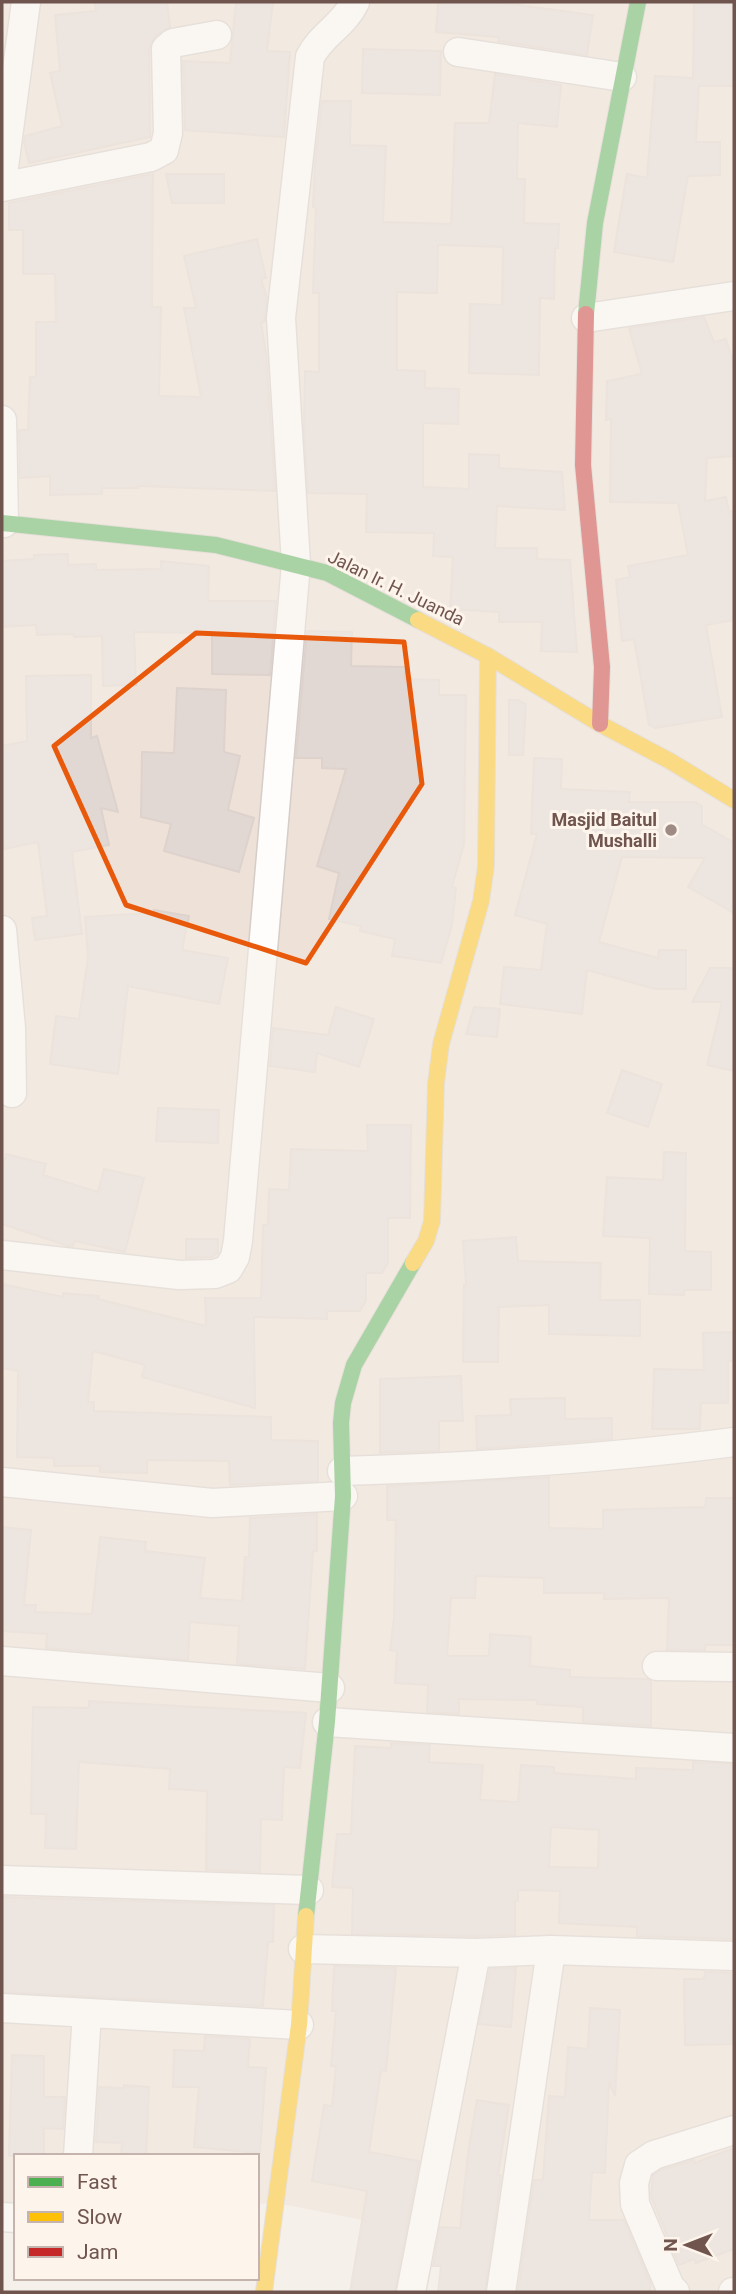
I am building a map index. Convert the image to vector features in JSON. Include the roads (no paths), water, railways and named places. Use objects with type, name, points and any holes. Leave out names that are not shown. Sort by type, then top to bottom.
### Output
[{"type":"street","points":[[26,2],[2,185],[151,157],[164,150],[168,133],[166,49],[173,43],[216,35]]},
{"type":"street","points":[[2,1255],[179,1275],[215,1274],[229,1269],[235,1257],[296,564],[281,318],[310,57],[317,44],[351,11],[355,2]]},
{"type":"street","points":[[600,724],[602,667],[583,466],[586,318],[595,223],[638,2]]},
{"type":"street","points":[[457,52],[622,77]]},
{"type":"street","points":[[586,318],[734,296]]},
{"type":"street","points":[[2,420],[3,523]]},
{"type":"street","name":"Jalan Ir. H. Juanda","points":[[3,523],[216,545],[327,573],[488,656],[600,724],[670,761],[734,800]]},
{"type":"street","points":[[264,2292],[299,2025],[303,1949],[327,1722],[342,1484],[341,1423],[348,1382],[354,1365],[426,1241],[432,1221],[436,1083],[441,1044],[481,901],[486,866],[488,656]]},
{"type":"street","points":[[2,930],[11,1028],[12,1093]]},
{"type":"street","points":[[2,1482],[212,1503],[457,1467],[621,1456],[734,1442]]},
{"type":"street","points":[[2,1661],[330,1688]]},
{"type":"street","points":[[657,1666],[734,1667]]},
{"type":"street","points":[[327,1722],[734,1748]]},
{"type":"street","points":[[2,1880],[309,1890]]},
{"type":"street","points":[[303,1949],[476,1953],[551,1950],[734,1956]]},
{"type":"street","points":[[501,2292],[551,1950]]},
{"type":"street","points":[[411,2292],[476,1953]]},
{"type":"street","points":[[2,2008],[299,2025]]},
{"type":"street","points":[[78,2154],[87,2013]]},
{"type":"street","points":[[675,2292],[670,2287],[635,2204],[634,2183],[639,2165],[654,2155],[734,2130]]},
{"type":"place","name":"Masjid Baitul Mushalli","points":[[671,830]]}]
